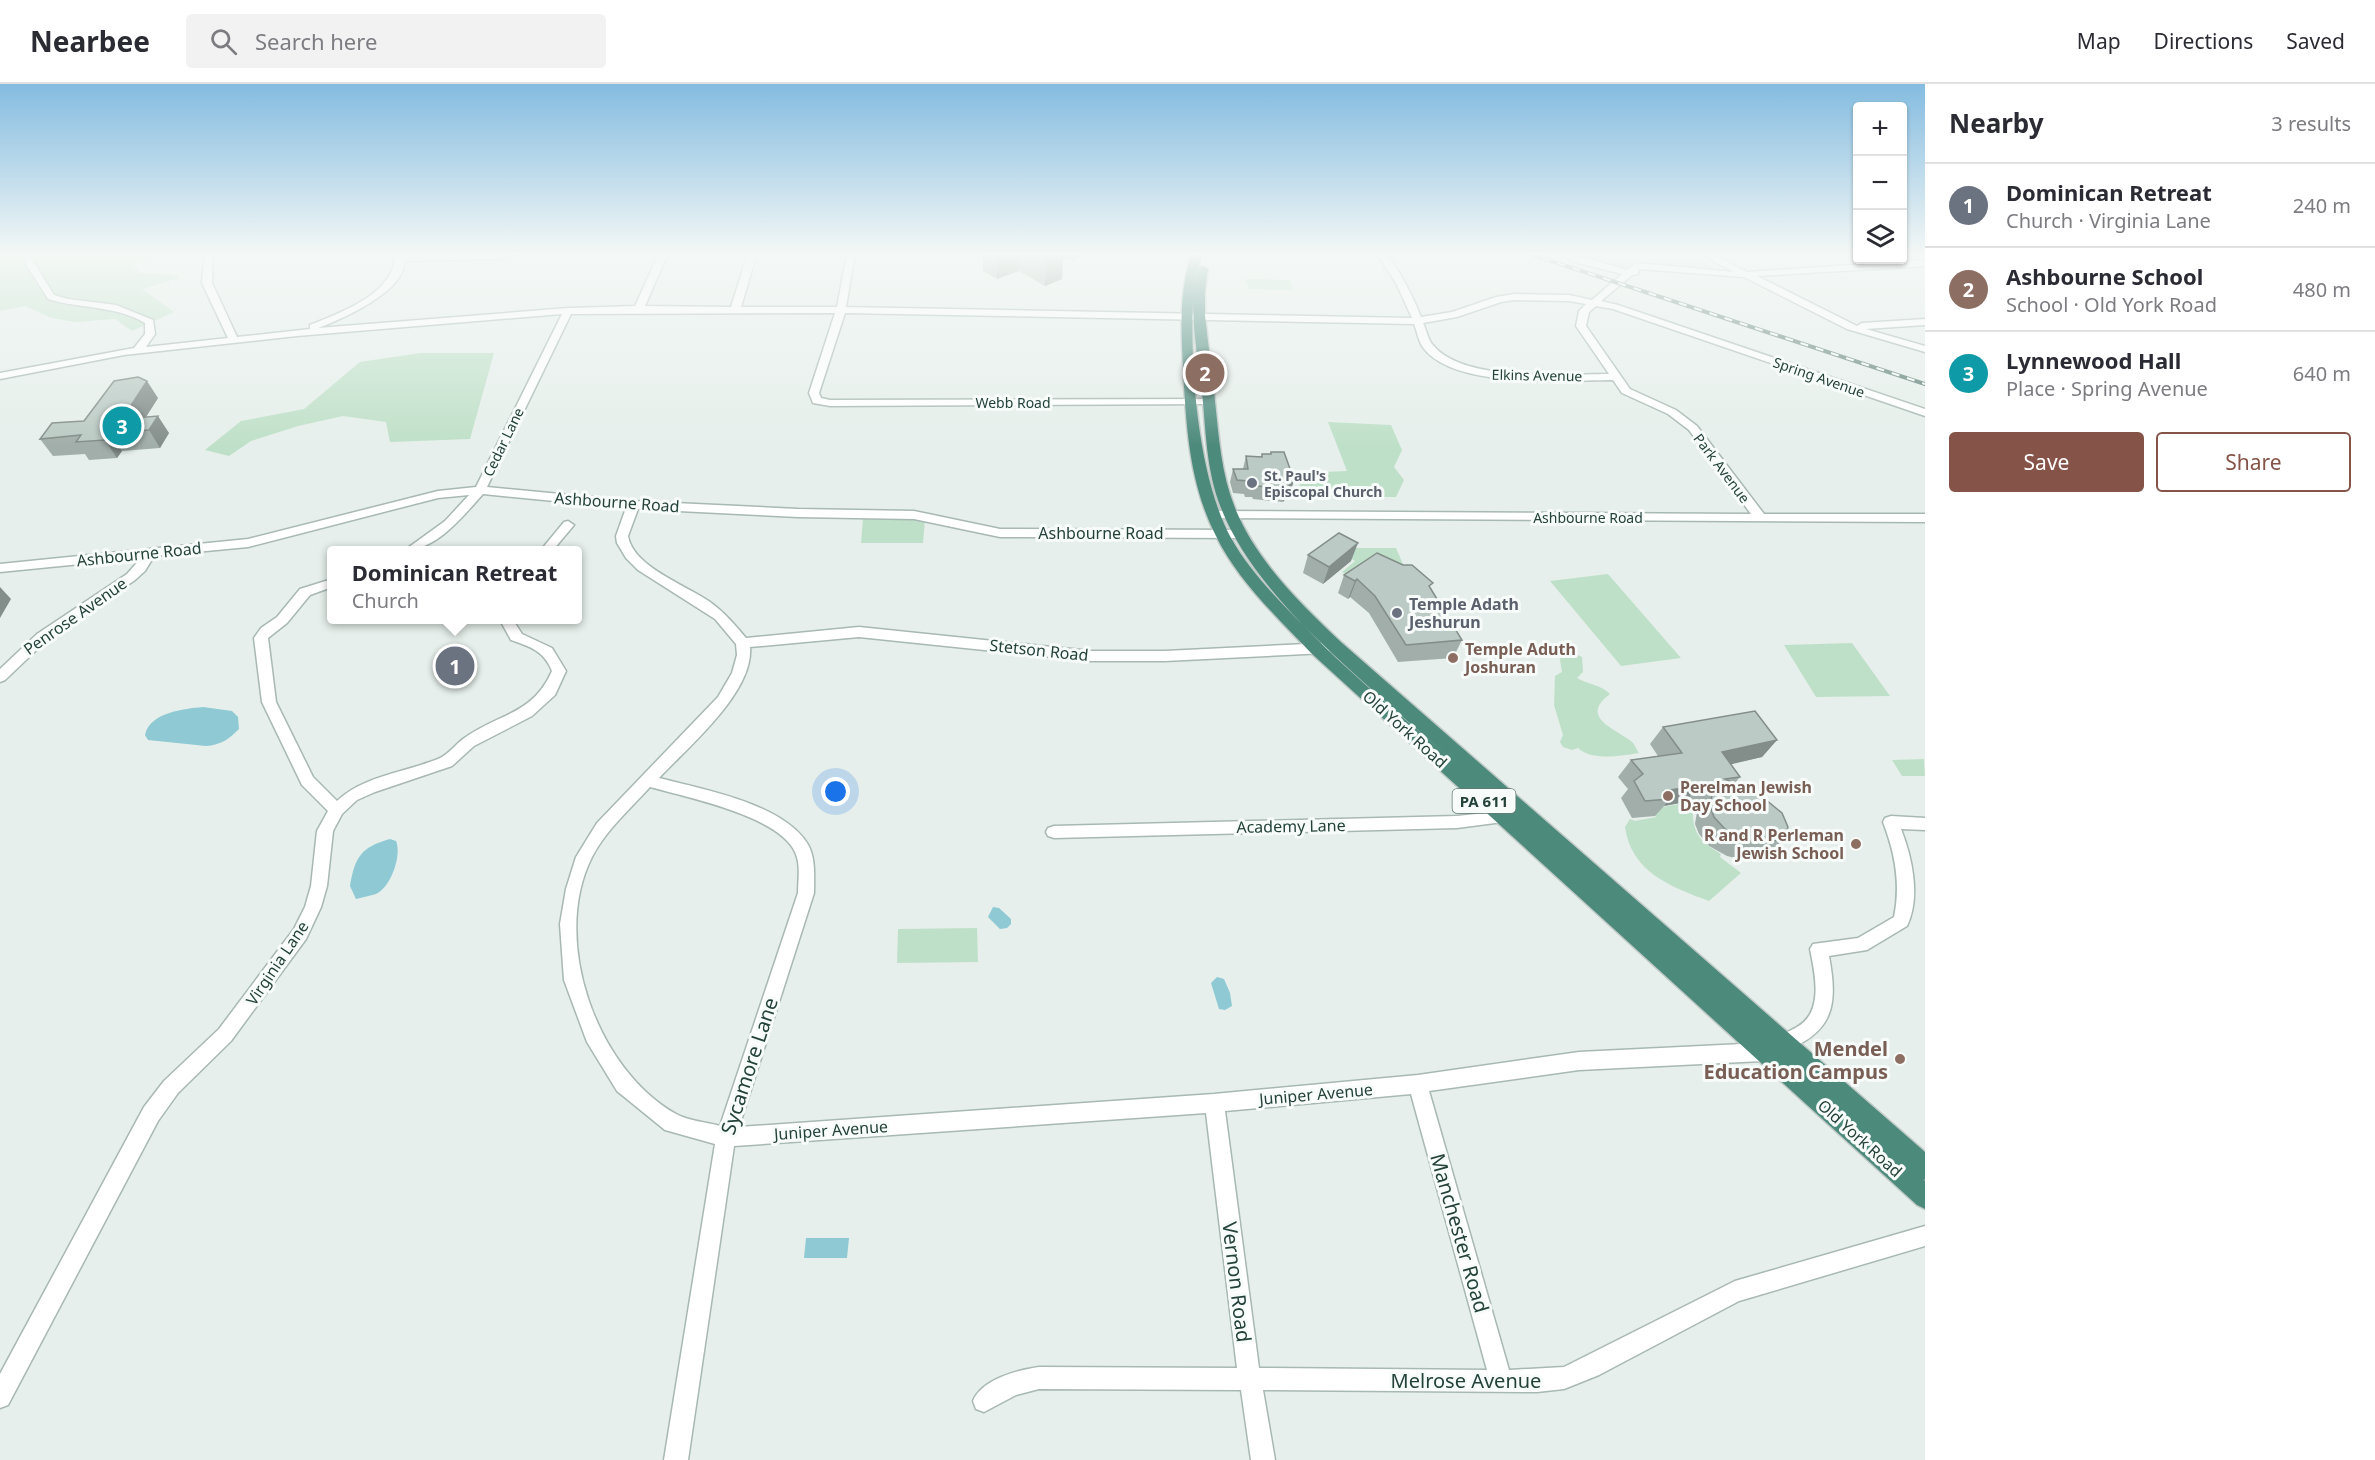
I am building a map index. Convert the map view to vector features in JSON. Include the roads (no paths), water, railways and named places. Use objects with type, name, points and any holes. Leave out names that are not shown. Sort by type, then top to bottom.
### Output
[{"type":"highway","name":"Old York Road","points":[[1193,317],[1191,401],[1198,464],[1215,515],[1231,534],[1259,587],[1327,648],[1503,818],[1774,1047],[1925,1168]]},
{"type":"highway","name":"Old York Road","points":[[1193,317],[1209,402],[1214,458],[1220,486],[1232,514],[1231,534]]},
{"type":"highway","name":"Old York Road","points":[[1327,648],[1528,815],[1774,1047],[1925,1197]]},
{"type":"street","points":[[137,351],[149,337],[151,329],[150,322],[142,317]]},
{"type":"street","points":[[223,317],[234,341]]},
{"type":"street","points":[[297,333],[337,317]]},
{"type":"street","name":"Spring Avenue","points":[[0,376],[79,359],[137,351],[297,333],[491,317]]},
{"type":"street","name":"Cedar Lane","points":[[417,546],[449,524],[480,490],[565,317]]},
{"type":"street","name":"Webb Road","points":[[839,317],[814,393],[817,401],[830,403],[1209,402]]},
{"type":"street","name":"Spring Avenue","points":[[1276,317],[1417,321],[1440,317]]},
{"type":"street","name":"Elkins Avenue","points":[[1415,317],[1427,345],[1432,351],[1449,362],[1473,371],[1501,376],[1614,376]]},
{"type":"street","name":"Park Avenue","points":[[1583,317],[1581,326],[1626,391],[1672,412],[1693,428],[1761,518]]},
{"type":"street","name":"Spring Avenue","points":[[1643,317],[1925,413]]},
{"type":"street","points":[[1831,317],[1850,327],[1925,349]]},
{"type":"street","points":[[1850,327],[1925,322]]},
{"type":"street","name":"Ashbourne Road","points":[[0,568],[272,539],[438,495],[480,490],[633,506],[914,515],[1000,532],[1231,534]]},
{"type":"street","points":[[633,506],[622,536],[630,555],[642,567],[714,610],[743,644]]},
{"type":"street","name":"Ashbourne Road","points":[[1215,515],[1925,518]]},
{"type":"street","points":[[550,546],[568,525]]},
{"type":"street","name":"Penrose Avenue","points":[[0,677],[16,659],[42,637],[131,577],[141,568],[148,554]]},
{"type":"street","points":[[327,585],[305,592],[282,620],[266,631],[261,638],[269,702],[307,781],[337,810]]},
{"type":"street","name":"Virginia Lane","points":[[0,1397],[151,1114],[171,1087],[225,1035],[303,928],[313,907],[319,886],[326,831],[337,810],[352,796],[370,788],[447,762],[470,742],[527,712],[550,691],[559,671],[552,656],[543,646],[516,637],[509,624]]},
{"type":"street","name":"Stetson Road","points":[[743,644],[843,632],[867,632],[1091,656],[1165,656],[1327,648]]},
{"type":"street","name":"Juniper Avenue","points":[[743,644],[743,664],[730,691],[713,713],[603,827],[584,857],[574,889],[568,924],[573,980],[593,1036],[624,1085],[672,1123],[726,1137],[1214,1103],[1418,1084],[1580,1061],[1774,1047],[1810,1029],[1822,1008],[1826,984],[1820,950],[1861,945],[1901,921],[1906,897],[1902,850],[1891,822],[1925,824]]},
{"type":"street","name":"Sycamore Lane","points":[[646,780],[765,816],[785,828],[801,846],[807,869],[806,893],[726,1137],[676,1460]]},
{"type":"street","name":"Academy Lane","points":[[1054,832],[1457,822],[1528,815]]},
{"type":"street","name":"Manchester Road","points":[[1418,1084],[1502,1381]]},
{"type":"street","name":"Vernon Road","points":[[1214,1103],[1250,1380],[1263,1460]]},
{"type":"street","name":"Melrose Avenue","points":[[984,1401],[999,1390],[1019,1381],[1039,1378],[1537,1381],[1564,1378],[1591,1367],[1735,1292],[1925,1236]]},
{"type":"water","points":[[203,707],[232,711],[238,717],[239,729],[224,741],[206,746],[148,740],[145,735],[148,727],[154,721],[169,713]]},
{"type":"water","points":[[390,839],[396,841],[398,854],[391,878],[376,894],[356,899],[350,886],[357,860],[372,846]]},
{"type":"water","points":[[993,907],[999,908],[1011,919],[1011,924],[1007,928],[1000,929],[988,917]]},
{"type":"water","points":[[1217,977],[1224,979],[1230,993],[1232,1006],[1225,1010],[1219,1009],[1211,983]]},
{"type":"water","points":[[806,1238],[849,1238],[847,1258],[804,1258]]},
{"type":"railway","points":[[1722,317],[1925,384]]},
{"type":"place","name":"Ashbourne School","points":[[1205,373]]},
{"type":"place","name":"Lynnewood Hall","points":[[122,426]]},
{"type":"place","name":"St. Paul's Episcopal Church","points":[[1252,483]]},
{"type":"place","name":"Temple Adath Jeshurun","points":[[1397,613]]},
{"type":"place","name":"Temple Aduth Joshuran","points":[[1453,658]]},
{"type":"place","name":"Dominican Retreat","points":[[455,666]]},
{"type":"place","name":"Perelman Jewish Day School","points":[[1668,796]]},
{"type":"place","name":"R and R Perleman Jewish School","points":[[1856,844]]},
{"type":"place","name":"Mendel Education Campus","points":[[1900,1059]]}]
